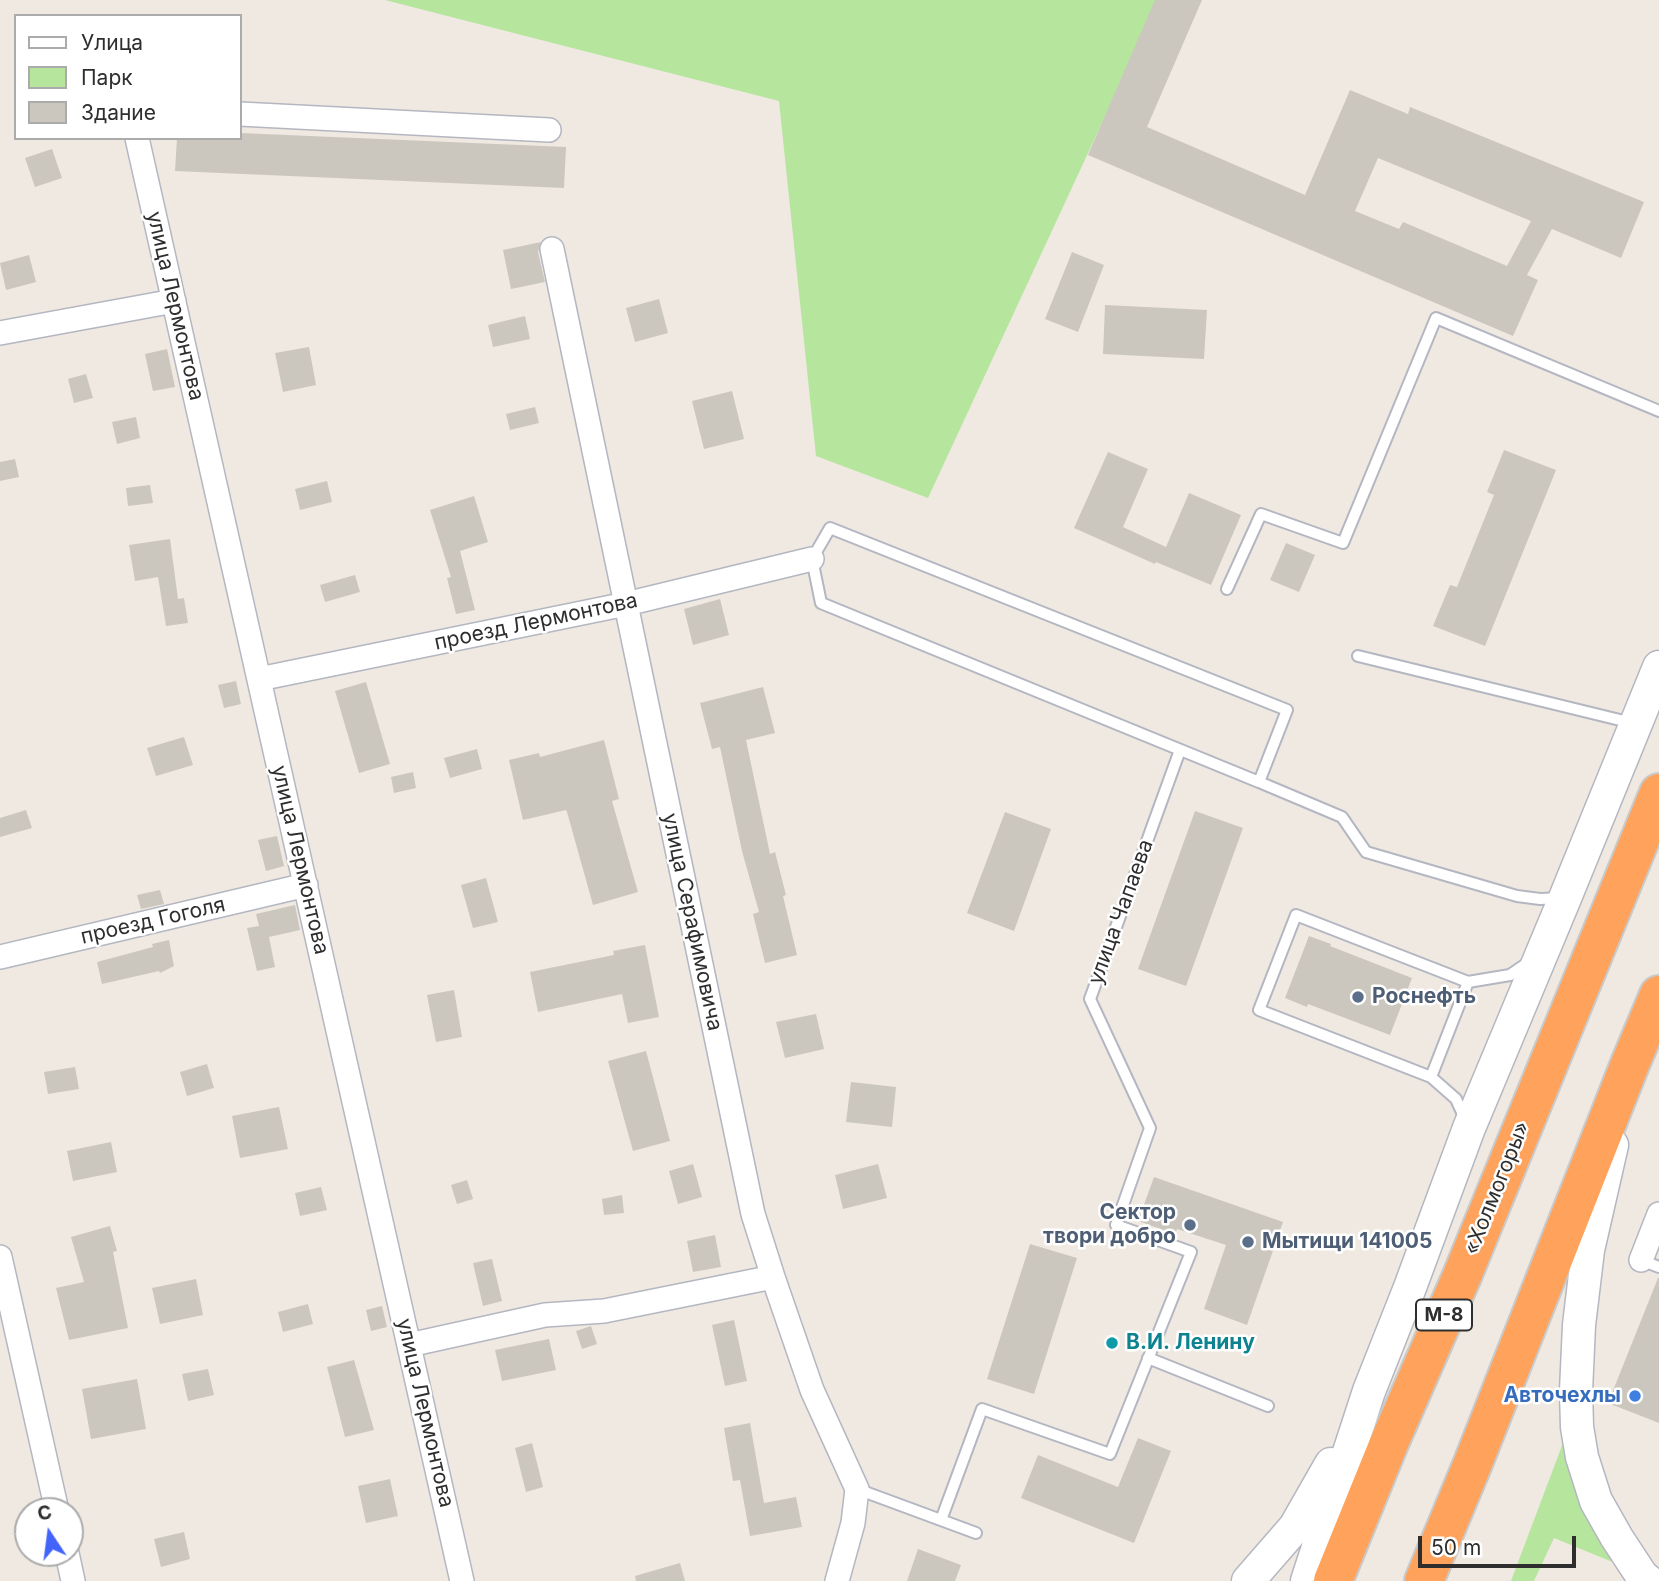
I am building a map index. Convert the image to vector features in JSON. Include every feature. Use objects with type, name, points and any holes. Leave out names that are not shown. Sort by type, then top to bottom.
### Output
[{"type":"highway","name":"«Холмогоры»","points":[[1333,1581],[1389,1443],[1462,1276],[1659,793]]},
{"type":"highway","points":[[1424,1581],[1659,995]]},
{"type":"street","points":[[242,114],[549,130]]},
{"type":"street","name":"улица Лермонтова","points":[[137,140],[463,1581]]},
{"type":"street","name":"улица Серафимовича","points":[[552,249],[753,1214],[812,1390],[857,1489]]},
{"type":"street","points":[[0,333],[174,301]]},
{"type":"street","name":"проезд Лермонтова","points":[[260,679],[626,604],[812,559]]},
{"type":"street","points":[[1307,1581],[1369,1391],[1469,1128],[1659,667]]},
{"type":"street","name":"проезд Гоголя","points":[[0,957],[306,885]]},
{"type":"street","points":[[1630,1064],[1588,1250],[1579,1325],[1577,1427],[1582,1458],[1596,1501],[1617,1538],[1648,1581]]},
{"type":"street","points":[[1650,1264],[1659,1214]]},
{"type":"street","points":[[0,1257],[54,1497]]},
{"type":"street","points":[[410,1345],[545,1315],[604,1311],[773,1277]]},
{"type":"street","points":[[1248,1581],[1295,1527],[1325,1477],[1369,1391]]},
{"type":"street","points":[[1444,1581],[1473,1463]]},
{"type":"street","points":[[837,1581],[853,1523],[857,1489]]},
{"type":"lane","points":[[1227,589],[1261,514],[1343,543],[1436,318],[1659,411]]},
{"type":"lane","points":[[1259,782],[1287,710],[830,528],[812,559],[821,603],[1342,817],[1366,852],[1517,896],[1565,898]]},
{"type":"lane","points":[[1358,656],[1620,720],[1635,726]]},
{"type":"lane","name":"улица Чапаева","points":[[942,1520],[982,1409],[1110,1454],[1191,1252],[1116,1225],[1150,1128],[1090,999],[1180,750]]},
{"type":"lane","points":[[1469,1128],[1456,1099],[1431,1077],[1258,1010],[1296,915],[1468,982],[1510,975],[1541,955]]},
{"type":"lane","points":[[1431,1077],[1468,982]]},
{"type":"lane","points":[[1148,1358],[1268,1406]]},
{"type":"lane","points":[[857,1489],[976,1533]]},
{"type":"green space","points":[[385,0],[1159,0],[928,498],[816,456],[779,101]]},
{"type":"green space","points":[[1566,1435],[1615,1563],[1554,1538],[1534,1581],[1511,1581]]},
{"type":"building","points":[[1155,0],[1202,0],[1147,127],[1305,195],[1350,90],[1408,114],[1410,107],[1644,202],[1621,258],[1552,229],[1527,275],[1538,280],[1513,336],[1088,155]],"holes":[[[1378,158],[1531,221],[1507,266],[1403,222],[1399,229],[1355,211]]]},
{"type":"building","points":[[242,133],[566,147],[564,188],[175,171],[177,140],[242,140]]},
{"type":"building","points":[[52,149],[62,178],[35,187],[25,158]]},
{"type":"building","points":[[541,242],[538,252],[545,282],[511,289],[503,250]]},
{"type":"building","points":[[1072,252],[1104,265],[1078,332],[1045,319]]},
{"type":"building","points":[[29,255],[36,282],[6,290],[0,263]]},
{"type":"building","points":[[659,299],[668,333],[635,342],[626,308]]},
{"type":"building","points":[[1105,305],[1207,310],[1204,359],[1103,354]]},
{"type":"building","points":[[525,316],[530,339],[493,347],[488,325]]},
{"type":"building","points":[[309,347],[316,385],[283,392],[275,353]]},
{"type":"building","points":[[167,349],[175,387],[153,391],[145,354]]},
{"type":"building","points":[[86,374],[93,398],[74,403],[68,379]]},
{"type":"building","points":[[732,391],[744,439],[704,449],[692,401]]},
{"type":"building","points":[[535,407],[539,423],[510,430],[506,414]]},
{"type":"building","points":[[136,417],[140,438],[117,444],[112,422]]},
{"type":"building","points":[[1504,450],[1556,470],[1485,646],[1433,626],[1450,585],[1457,587],[1494,495],[1487,492]]},
{"type":"building","points":[[1108,452],[1148,469],[1123,527],[1166,547],[1189,493],[1241,515],[1211,585],[1156,562],[1155,564],[1074,528]]},
{"type":"building","points":[[15,459],[19,477],[0,481],[0,462]]},
{"type":"building","points":[[327,481],[332,502],[300,510],[295,489]]},
{"type":"building","points":[[150,485],[153,503],[128,506],[126,488]]},
{"type":"building","points":[[474,496],[488,542],[460,551],[475,610],[456,614],[447,578],[451,577],[430,510]]},
{"type":"building","points":[[170,539],[178,599],[184,598],[188,623],[166,626],[158,577],[135,581],[129,545]]},
{"type":"building","points":[[1286,543],[1315,555],[1299,592],[1270,580]]},
{"type":"building","points":[[355,575],[360,592],[325,602],[320,585]]},
{"type":"building","points":[[720,599],[729,635],[693,645],[684,609]]},
{"type":"building","points":[[236,681],[241,704],[224,708],[218,685]]},
{"type":"building","points":[[366,682],[390,764],[359,773],[335,691]]},
{"type":"building","points":[[763,687],[775,733],[746,740],[770,854],[775,852],[786,895],[783,896],[797,955],[765,963],[753,914],[759,912],[742,851],[720,747],[712,749],[700,703]]},
{"type":"building","points":[[184,737],[193,765],[156,776],[147,748]]},
{"type":"building","points":[[604,740],[619,799],[612,801],[638,892],[593,905],[566,810],[523,820],[509,760],[539,753],[540,757]]},
{"type":"building","points":[[477,749],[482,769],[450,778],[444,758]]},
{"type":"building","points":[[413,772],[416,788],[394,793],[391,777]]},
{"type":"building","points":[[26,810],[32,828],[0,837],[0,818]]},
{"type":"building","points":[[1195,811],[1243,828],[1186,986],[1138,969]]},
{"type":"building","points":[[1005,812],[1051,829],[1014,931],[967,913]]},
{"type":"building","points":[[277,836],[284,866],[266,871],[258,840]]},
{"type":"building","points":[[486,878],[498,922],[473,928],[461,885]]},
{"type":"building","points":[[160,890],[164,904],[141,909],[137,895]]},
{"type":"building","points":[[295,905],[300,930],[269,937],[275,967],[257,971],[247,928],[259,926],[256,914]]},
{"type":"building","points":[[1309,936],[1412,978],[1390,1035],[1285,998]]},
{"type":"building","points":[[169,940],[174,966],[160,973],[159,971],[102,984],[97,962]]},
{"type":"building","points":[[645,945],[659,1017],[628,1023],[622,994],[538,1012],[530,972],[614,955],[613,951]]},
{"type":"building","points":[[454,990],[462,1037],[436,1042],[427,995]]},
{"type":"building","points":[[816,1014],[824,1049],[785,1058],[776,1022]]},
{"type":"building","points":[[646,1051],[670,1141],[633,1151],[608,1061]]},
{"type":"building","points":[[207,1064],[214,1088],[187,1096],[180,1072]]},
{"type":"building","points":[[75,1067],[79,1089],[48,1094],[44,1072]]},
{"type":"building","points":[[851,1082],[896,1087],[892,1127],[846,1122]]},
{"type":"building","points":[[279,1107],[288,1149],[240,1158],[232,1116]]},
{"type":"building","points":[[111,1142],[117,1172],[73,1181],[67,1151]]},
{"type":"building","points":[[693,1164],[702,1197],[678,1204],[669,1171]]},
{"type":"building","points":[[878,1164],[887,1198],[843,1209],[835,1175]]},
{"type":"building","points":[[1154,1177],[1283,1222],[1247,1325],[1204,1309],[1226,1245],[1177,1229],[1175,1234],[1138,1221]]},
{"type":"building","points":[[467,1180],[473,1199],[457,1204],[451,1185]]},
{"type":"building","points":[[321,1187],[327,1210],[300,1216],[295,1193]]},
{"type":"building","points":[[622,1195],[624,1213],[604,1215],[602,1199]]},
{"type":"building","points":[[110,1226],[117,1251],[113,1252],[128,1328],[69,1340],[56,1288],[84,1282],[71,1237]]},
{"type":"building","points":[[715,1235],[721,1267],[693,1272],[687,1241]]},
{"type":"building","points":[[1030,1244],[1077,1258],[1034,1394],[987,1379]]},
{"type":"building","points":[[492,1259],[502,1301],[483,1306],[473,1263]]},
{"type":"building","points":[[1659,1278],[1659,1423],[1608,1403]]},
{"type":"building","points":[[196,1279],[203,1315],[160,1324],[152,1288]]},
{"type":"building","points":[[308,1304],[313,1324],[283,1332],[278,1312]]},
{"type":"building","points":[[382,1306],[387,1327],[371,1331],[366,1310]]},
{"type":"building","points":[[734,1320],[747,1381],[725,1386],[712,1325]]},
{"type":"building","points":[[591,1326],[597,1344],[582,1349],[576,1331]]},
{"type":"building","points":[[549,1339],[556,1370],[502,1381],[495,1350]]},
{"type":"building","points":[[354,1360],[374,1430],[345,1437],[327,1367]]},
{"type":"building","points":[[208,1369],[214,1395],[188,1401],[182,1374]]},
{"type":"building","points":[[137,1379],[146,1429],[91,1439],[82,1389]]},
{"type":"building","points":[[750,1423],[764,1503],[796,1497],[802,1527],[750,1536],[740,1480],[733,1481],[724,1428]]},
{"type":"building","points":[[1138,1438],[1171,1451],[1134,1543],[1021,1498],[1038,1455],[1118,1487]]},
{"type":"building","points":[[532,1443],[543,1487],[526,1492],[515,1448]]},
{"type":"building","points":[[390,1479],[398,1516],[366,1523],[358,1486]]},
{"type":"building","points":[[184,1532],[190,1559],[161,1567],[154,1539]]},
{"type":"building","points":[[918,1549],[961,1565],[955,1581],[907,1581]]},
{"type":"building","points":[[680,1563],[685,1581],[636,1581],[635,1576]]},
{"type":"place","name":"Роснефть","points":[[1358,997]]},
{"type":"place","name":"Сектор твори добро","points":[[1190,1225]]},
{"type":"place","name":"Мытищи 141005","points":[[1248,1242]]},
{"type":"place","name":"В.И. Ленину","points":[[1112,1343]]},
{"type":"place","name":"Авточехлы","points":[[1635,1396]]}]
